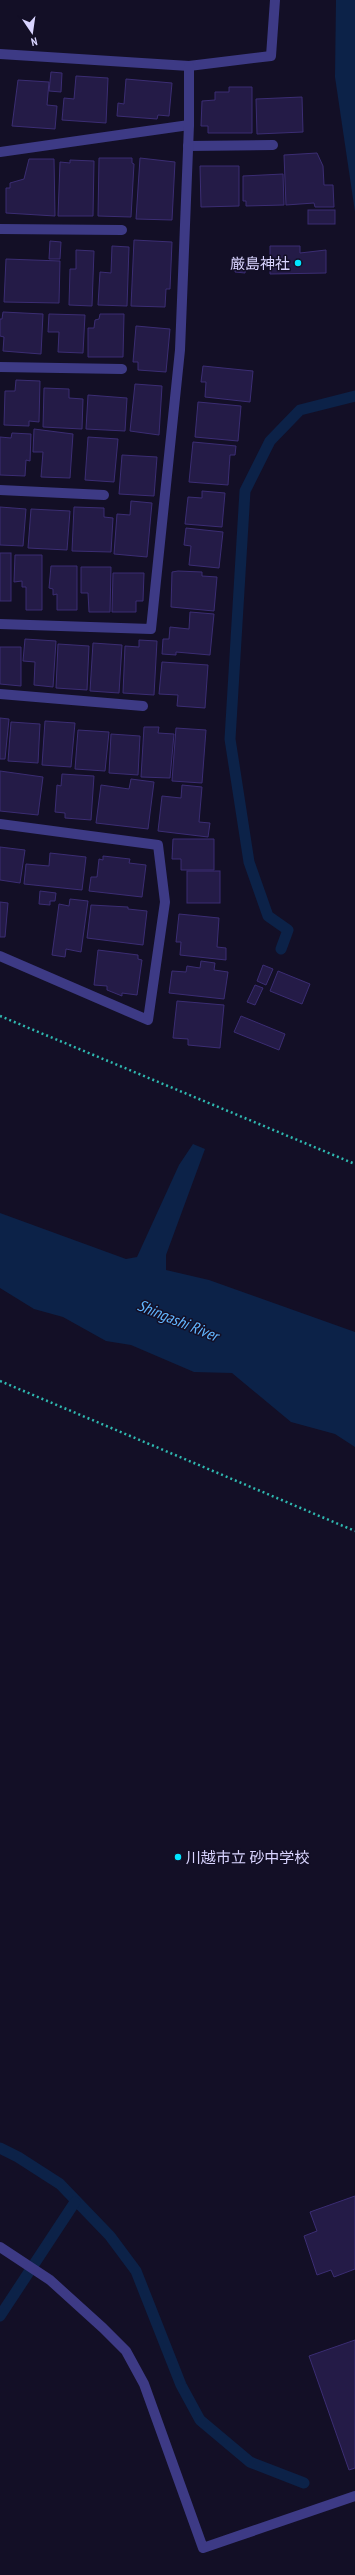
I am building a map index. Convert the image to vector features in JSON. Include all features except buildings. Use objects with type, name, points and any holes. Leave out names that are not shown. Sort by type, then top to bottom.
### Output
[{"type":"street","points":[[0,54],[189,66],[271,56],[275,0]]},
{"type":"street","points":[[0,624],[151,629],[180,350],[189,125],[189,66]]},
{"type":"street","points":[[0,152],[189,125]]},
{"type":"street","points":[[188,146],[273,145]]},
{"type":"street","points":[[0,229],[122,230]]},
{"type":"street","points":[[0,367],[122,369]]},
{"type":"street","points":[[0,490],[104,495]]},
{"type":"street","points":[[0,694],[143,706]]},
{"type":"street","points":[[0,824],[158,845],[164,902],[148,1020],[0,956]]},
{"type":"street","points":[[0,2247],[50,2280],[104,2328],[126,2351],[144,2384],[203,2548],[355,2496]]},
{"type":"path","points":[[0,1016],[355,1164]]},
{"type":"path","points":[[0,1381],[355,1531]]},
{"type":"water","points":[[336,0],[355,0],[355,212],[335,77]]},
{"type":"water","name":"Shingashi River","points":[[193,1144],[205,1149],[166,1255],[166,1270],[209,1280],[355,1332],[355,1447],[335,1434],[291,1422],[232,1373],[194,1372],[131,1345],[106,1341],[63,1317],[34,1309],[0,1288],[0,1213],[126,1259],[137,1257],[179,1165]]},
{"type":"waterway","points":[[281,949],[288,930],[268,916],[249,862],[230,739],[245,491],[270,441],[300,410],[355,396]]},
{"type":"waterway","points":[[0,2148],[18,2157],[60,2184],[110,2236],[136,2271],[181,2385],[200,2420],[250,2462],[304,2483]]},
{"type":"waterway","points":[[0,2316],[75,2202]]},
{"type":"place","name":"厳島神社","points":[[298,263]]},
{"type":"place","name":"川越市立 砂中学校","points":[[178,1857]]}]
